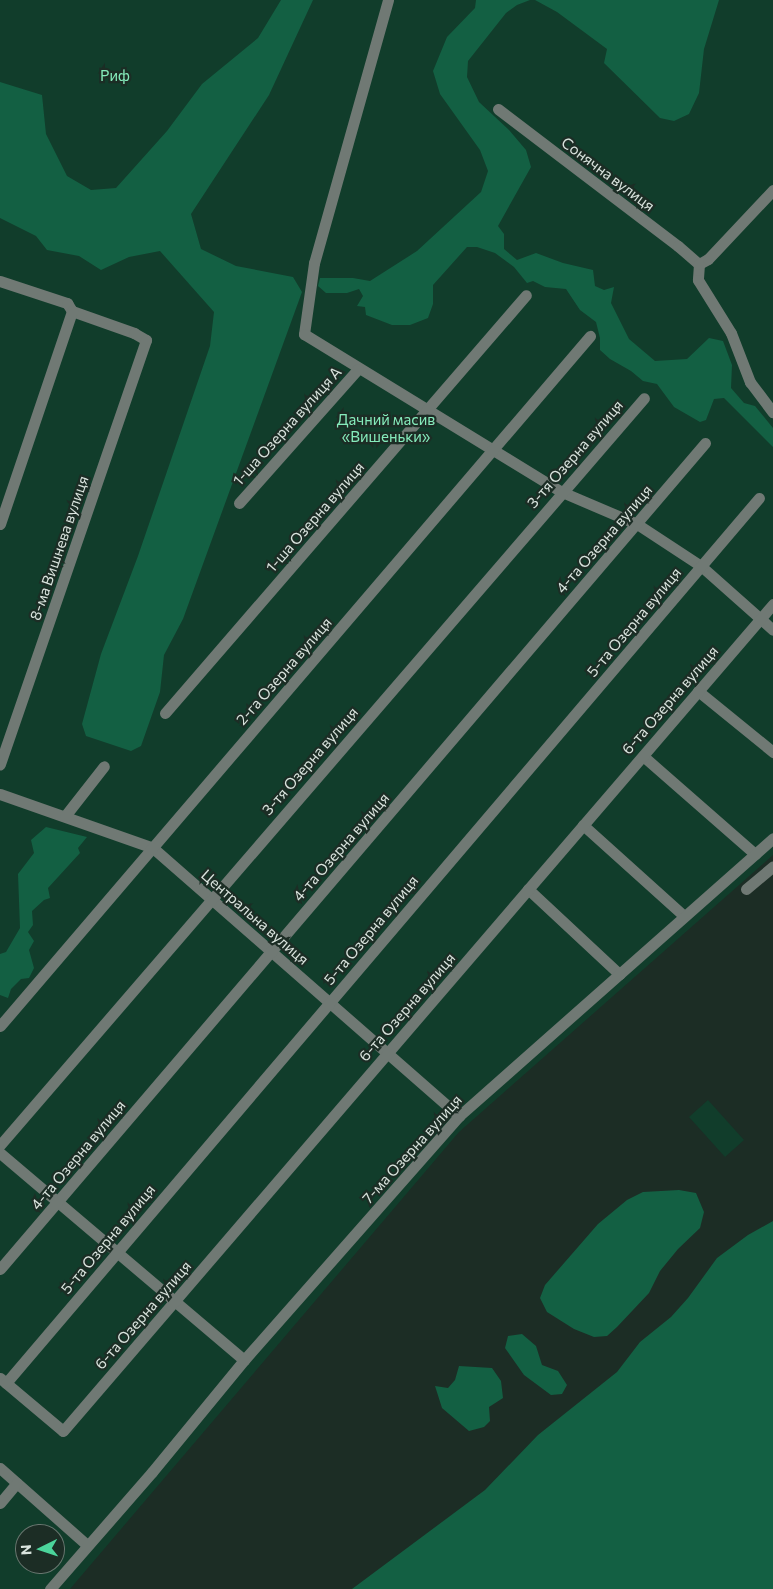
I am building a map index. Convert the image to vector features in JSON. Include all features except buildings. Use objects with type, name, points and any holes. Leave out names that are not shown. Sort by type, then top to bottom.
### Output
[{"type":"street","points":[[388,0],[314,263],[304,334],[358,369],[562,492],[637,524],[701,566],[773,630]]},
{"type":"street","name":"Сонячна вулиця","points":[[498,109],[699,264]]},
{"type":"street","points":[[773,190],[708,259],[699,264],[698,280],[731,333],[750,382],[773,412]]},
{"type":"street","points":[[0,282],[67,303],[72,311],[0,524]]},
{"type":"street","name":"1-ша Озерна вулиця","points":[[165,713],[526,294]]},
{"type":"street","name":"8-ма Вишнева вулиця","points":[[0,765],[146,340],[134,333],[72,311]]},
{"type":"street","name":"2-га Озерна вулиця","points":[[0,1026],[590,336]]},
{"type":"street","name":"1-ша Озерна вулиця А","points":[[239,503],[358,369]]},
{"type":"street","name":"3-тя Озерна вулиця","points":[[0,1145],[644,398]]},
{"type":"street","name":"4-та Озерна вулиця","points":[[0,1270],[705,444]]},
{"type":"street","name":"5-та Озерна вулиця","points":[[3,1380],[117,1252],[759,498]]},
{"type":"street","name":"6-та Озерна вулиця","points":[[3,1380],[63,1431],[773,604]]},
{"type":"street","points":[[698,691],[773,752]]},
{"type":"street","points":[[642,756],[756,854]]},
{"type":"street","points":[[66,816],[104,766]]},
{"type":"street","name":"Центральна вулиця","points":[[0,794],[153,848],[458,1116]]},
{"type":"street","points":[[583,826],[684,916]]},
{"type":"street","name":"7-ма Озерна вулиця","points":[[50,1589],[152,1472],[244,1360],[458,1116],[773,838]]},
{"type":"street","points":[[746,889],[773,866]]},
{"type":"street","points":[[528,889],[619,974]]},
{"type":"street","points":[[0,1153],[244,1360]]},
{"type":"street","points":[[0,1468],[88,1545]]},
{"type":"street","points":[[0,1503],[17,1483]]},
{"type":"green space","name":"Дачний масив «Вишеньки»","points":[[0,0],[773,0],[773,855],[459,1132],[70,1589],[0,1589]]},
{"type":"green space","points":[[708,1100],[744,1140],[725,1157],[689,1117]]},
{"type":"shaded area","points":[[281,0],[313,0],[269,95],[191,214],[201,249],[236,266],[293,277],[302,292],[183,619],[164,655],[160,692],[141,746],[131,751],[86,736],[82,724],[101,654],[138,556],[210,346],[214,312],[160,251],[129,257],[101,270],[79,256],[47,250],[36,236],[0,218],[0,82],[42,95],[46,134],[67,176],[91,190],[116,188],[167,131],[202,84],[258,38]]},
{"type":"shaded area","points":[[476,0],[530,0],[517,5],[506,13],[468,61],[467,77],[479,102],[509,130],[526,150],[531,167],[498,226],[504,234],[504,249],[517,260],[536,253],[563,263],[593,270],[595,286],[604,290],[614,287],[611,303],[629,339],[655,361],[687,359],[709,338],[723,341],[732,365],[731,388],[744,403],[755,406],[773,428],[773,447],[724,398],[714,399],[706,420],[700,422],[674,407],[657,384],[643,381],[600,350],[600,338],[596,322],[580,310],[566,289],[545,287],[533,281],[527,283],[514,267],[495,253],[477,247],[467,247],[433,285],[433,304],[428,318],[410,325],[392,325],[366,315],[365,307],[357,306],[363,296],[359,289],[347,293],[326,293],[318,286],[320,278],[353,278],[370,281],[417,251],[481,192],[488,171],[480,150],[440,94],[433,71],[447,37],[475,8]]},
{"type":"shaded area","points":[[535,0],[719,0],[704,49],[699,93],[689,114],[674,121],[660,118],[604,63],[607,49],[557,12]]},
{"type":"shaded area","points":[[46,827],[87,837],[78,848],[80,853],[48,888],[50,898],[44,900],[32,911],[33,925],[28,932],[34,941],[29,950],[34,968],[29,978],[21,979],[11,989],[8,998],[0,995],[0,954],[6,952],[20,928],[18,874],[34,853],[31,840]]},
{"type":"shaded area","points":[[679,1190],[696,1193],[704,1212],[700,1228],[678,1249],[660,1271],[649,1293],[617,1327],[607,1336],[594,1337],[574,1329],[547,1312],[540,1298],[545,1285],[598,1224],[627,1200],[643,1192]]},
{"type":"shaded area","points":[[773,1221],[773,1589],[352,1589],[485,1490],[538,1435],[617,1372],[640,1342],[671,1317],[688,1298],[717,1258],[748,1235]]},
{"type":"shaded area","points":[[522,1334],[536,1346],[542,1365],[558,1371],[567,1385],[562,1394],[551,1395],[524,1375],[505,1348],[508,1336]]},
{"type":"shaded area","points":[[459,1366],[492,1368],[501,1381],[503,1398],[489,1407],[490,1421],[484,1427],[469,1431],[442,1408],[435,1386],[448,1388],[455,1380]]},
{"type":"park label","name":"Риф","points":[[115,76]]}]
